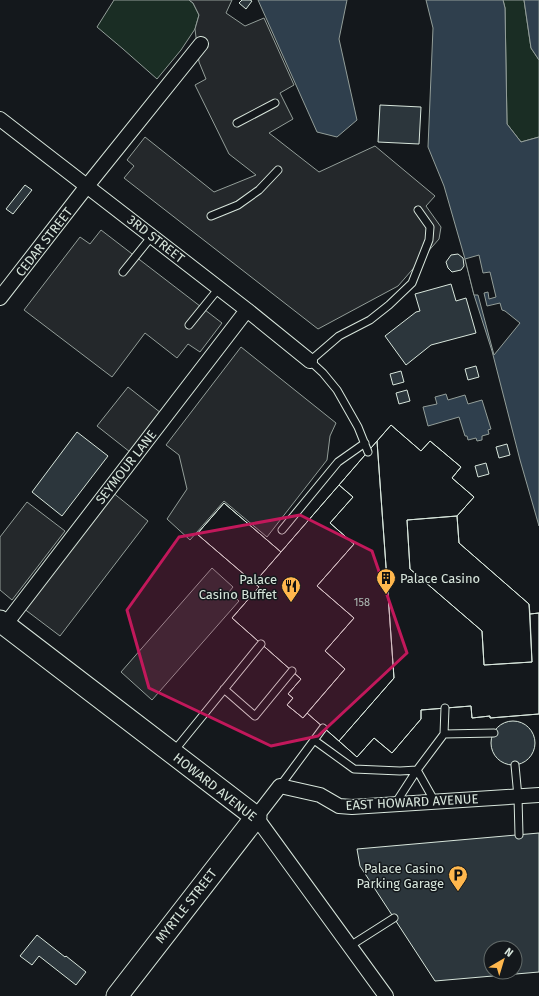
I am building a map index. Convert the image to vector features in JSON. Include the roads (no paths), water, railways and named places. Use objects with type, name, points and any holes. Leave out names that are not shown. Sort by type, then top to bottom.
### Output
[{"type":"main road","name":"HOWARD AVENUE","points":[[2,623],[256,817]]},
{"type":"main road","name":"MYRTLE STREET","points":[[116,996],[256,817]]},
{"type":"street","name":"CEDAR STREET","points":[[0,298],[87,186],[201,44]]},
{"type":"street","name":"3RD STREET","points":[[0,119],[219,288],[310,361]]},
{"type":"street","name":"SEYMOUR LANE","points":[[2,623],[247,310]]},
{"type":"street","name":"EAST HOWARD AVENUE","points":[[280,786],[320,795],[339,806],[352,807],[539,795]]},
{"type":"street","points":[[256,817],[280,786]]},
{"type":"street","name":"HOWARD AVENUE","points":[[256,817],[386,996]]},
{"type":"lane","points":[[237,123],[275,103]]},
{"type":"lane","points":[[211,216],[238,205],[259,190],[278,170]]},
{"type":"lane","points":[[368,452],[358,427],[337,390],[323,373],[310,361],[339,336],[370,320],[389,305],[412,283],[430,240],[430,227],[418,210]]},
{"type":"lane","points":[[123,272],[152,236]]},
{"type":"lane","points":[[189,325],[219,288]]},
{"type":"lane","points":[[282,530],[338,462],[365,443]]},
{"type":"lane","points":[[172,752],[261,644]]},
{"type":"lane","points":[[224,689],[255,716],[292,670]]},
{"type":"lane","points":[[395,804],[417,770],[444,734],[445,708]]},
{"type":"lane","points":[[280,786],[323,728]]},
{"type":"lane","points":[[444,734],[494,733]]},
{"type":"lane","points":[[314,740],[354,768],[400,772],[417,770]]},
{"type":"lane","points":[[515,765],[519,835]]},
{"type":"lane","points":[[417,770],[435,802]]},
{"type":"lane","points":[[350,946],[394,918]]},
{"type":"water","points":[[258,0],[347,0],[339,39],[357,120],[337,137],[317,132]]},
{"type":"water","points":[[426,0],[503,0],[505,8],[507,124],[521,142],[539,137],[539,526],[520,460],[492,351],[474,295],[444,186],[428,147],[433,28]]},
{"type":"water","points":[[524,0],[539,0],[539,60],[531,48]]},
{"type":"water","points":[[446,394],[448,400],[465,395],[468,404],[482,400],[491,429],[488,430],[489,434],[482,436],[482,440],[477,441],[476,438],[468,440],[467,436],[465,436],[459,417],[428,426],[423,407],[437,404],[435,397]]},
{"type":"place","name":"Palace Casino","points":[[386,595]]},
{"type":"place","name":"Palace Casino Buffet","points":[[291,603]]},
{"type":"place","name":"Palace Casino Parking Garage","points":[[458,892]]}]
